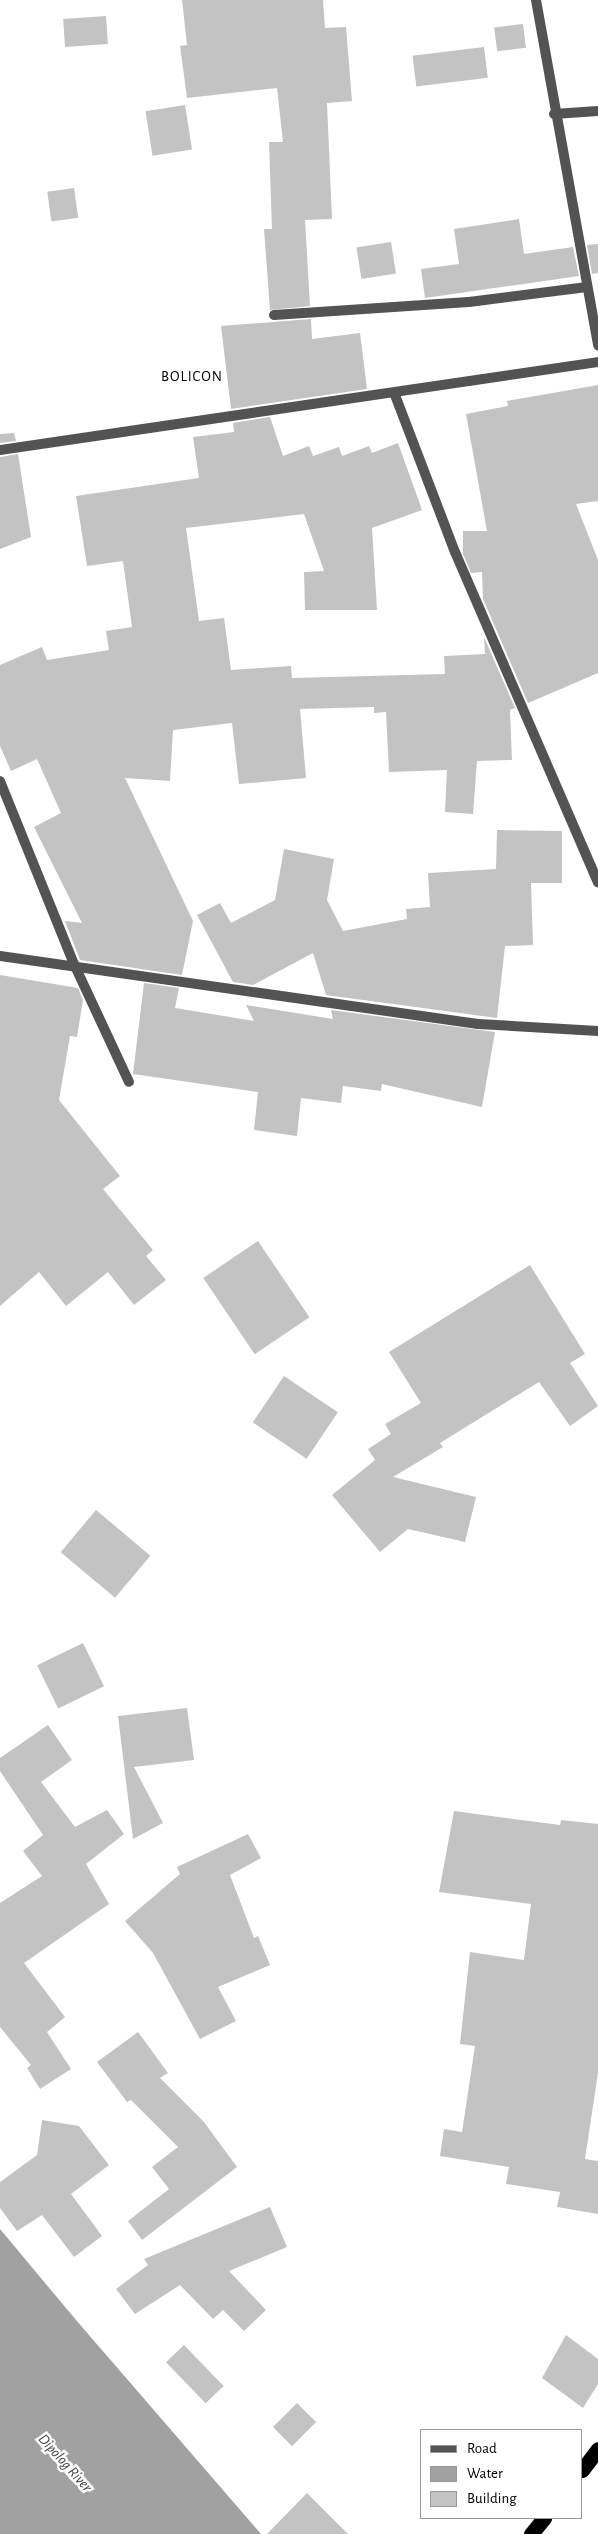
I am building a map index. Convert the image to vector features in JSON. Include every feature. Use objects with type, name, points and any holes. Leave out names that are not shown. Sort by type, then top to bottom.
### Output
[{"type":"highway","points":[[583,2469],[598,2449]]},
{"type":"highway","points":[[531,2534],[543,2519]]},
{"type":"street","points":[[536,0],[554,114],[598,345]]},
{"type":"street","points":[[554,114],[598,111]]},
{"type":"street","points":[[274,315],[470,302],[587,287]]},
{"type":"street","points":[[0,450],[395,395],[598,362]]},
{"type":"street","points":[[395,395],[455,552],[598,882]]},
{"type":"street","points":[[0,781],[74,964],[129,1082]]},
{"type":"street","points":[[0,956],[74,964],[478,1024],[598,1031]]},
{"type":"water","name":"Dipolog River","points":[[0,2229],[76,2320],[261,2534],[0,2534]]},
{"type":"building","points":[[182,0],[323,0],[325,28],[346,27],[352,101],[327,103],[332,219],[305,220],[310,306],[270,310],[264,229],[272,229],[269,142],[283,142],[277,88],[187,98],[180,46],[187,45]]},
{"type":"building","points":[[106,16],[108,44],[65,47],[63,19]]},
{"type":"building","points":[[523,24],[526,48],[497,51],[494,28]]},
{"type":"building","points":[[484,47],[488,78],[416,87],[413,56]]},
{"type":"building","points":[[185,105],[192,149],[153,156],[145,111]]},
{"type":"building","points":[[74,188],[78,218],[51,221],[47,192]]},
{"type":"building","points":[[519,219],[524,254],[573,247],[579,276],[425,298],[421,269],[459,264],[454,229]]},
{"type":"building","points":[[391,242],[396,274],[361,279],[356,247]]},
{"type":"building","points":[[598,244],[598,273],[592,274],[587,245]]},
{"type":"building","points":[[311,319],[312,339],[360,333],[367,389],[231,409],[221,326]]},
{"type":"building","points":[[598,385],[598,501],[576,504],[598,560],[598,673],[528,703],[483,599],[482,572],[471,573],[463,554],[463,531],[487,531],[466,414],[508,406],[507,401]]},
{"type":"building","points":[[270,417],[283,456],[309,446],[313,456],[339,447],[342,456],[369,446],[372,453],[398,443],[422,510],[372,528],[377,610],[305,610],[304,572],[324,571],[304,514],[186,528],[199,621],[224,618],[231,670],[291,666],[292,678],[445,674],[444,656],[485,654],[484,637],[515,708],[510,710],[512,760],[477,761],[473,814],[445,812],[447,770],[389,772],[386,712],[374,713],[374,707],[300,709],[306,778],[239,784],[232,723],[173,730],[170,781],[125,778],[193,921],[182,975],[80,960],[65,921],[82,923],[34,827],[61,813],[37,759],[11,771],[0,746],[0,665],[42,647],[47,660],[109,650],[106,631],[132,627],[123,561],[87,566],[76,496],[199,478],[193,437],[234,432],[233,423]]},
{"type":"building","points":[[14,433],[16,441],[0,443],[0,434]]},
{"type":"building","points":[[18,454],[31,537],[0,549],[0,457]]},
{"type":"building","points":[[497,830],[562,831],[562,883],[531,883],[533,945],[505,946],[497,1018],[326,995],[313,953],[253,985],[233,982],[197,915],[220,903],[231,923],[275,900],[284,849],[334,859],[327,900],[343,931],[407,919],[406,909],[430,907],[428,873],[496,869]]},
{"type":"building","points":[[0,975],[78,988],[83,1000],[77,1037],[70,1036],[59,1100],[120,1176],[103,1189],[153,1250],[146,1256],[166,1280],[134,1305],[108,1272],[66,1306],[39,1272],[0,1306]]},
{"type":"building","points":[[144,983],[179,988],[175,1008],[254,1021],[246,1005],[333,1019],[331,1010],[495,1032],[482,1107],[382,1084],[381,1091],[343,1086],[341,1103],[301,1098],[297,1136],[254,1130],[258,1092],[133,1074]]},
{"type":"building","points":[[258,1241],[309,1317],[255,1354],[203,1278]]},
{"type":"building","points":[[530,1265],[585,1354],[570,1363],[598,1406],[570,1426],[539,1382],[440,1443],[443,1447],[393,1477],[476,1497],[465,1542],[408,1529],[380,1552],[332,1495],[375,1460],[368,1449],[391,1434],[385,1424],[421,1403],[389,1352]]},
{"type":"building","points":[[284,1376],[338,1412],[307,1459],[253,1422]]},
{"type":"building","points":[[96,1510],[150,1556],[115,1598],[61,1552]]},
{"type":"building","points":[[83,1643],[104,1686],[58,1708],[37,1665]]},
{"type":"building","points":[[187,1708],[194,1760],[134,1767],[163,1823],[133,1839],[118,1716]]},
{"type":"building","points":[[48,1725],[72,1760],[41,1782],[75,1827],[107,1810],[124,1834],[86,1864],[109,1904],[24,1963],[65,2017],[47,2032],[71,2069],[40,2089],[27,2068],[31,2065],[0,2027],[0,1903],[42,1876],[23,1851],[43,1835],[0,1771],[0,1758]]},
{"type":"building","points":[[454,1811],[560,1825],[561,1820],[598,1824],[598,2073],[585,2159],[598,2161],[598,2214],[557,2207],[560,2192],[506,2184],[509,2167],[440,2156],[444,2129],[462,2132],[475,2046],[460,2044],[470,1952],[524,1960],[531,1904],[439,1892]]},
{"type":"building","points":[[248,1834],[261,1858],[230,1875],[254,1938],[258,1936],[270,1965],[218,1987],[236,2021],[200,2039],[153,1953],[125,1921],[180,1874],[177,1867]]},
{"type":"building","points":[[138,2032],[168,2073],[160,2078],[204,2122],[237,2167],[142,2240],[128,2221],[169,2189],[152,2167],[178,2147],[131,2100],[127,2102],[97,2062]]},
{"type":"building","points":[[42,2120],[79,2126],[109,2165],[71,2194],[102,2236],[74,2257],[42,2215],[17,2231],[0,2208],[0,2182],[37,2155]]},
{"type":"building","points":[[270,2207],[287,2247],[229,2271],[266,2310],[244,2331],[223,2310],[213,2319],[180,2285],[135,2314],[116,2289],[148,2265],[144,2259]]},
{"type":"building","points":[[566,2335],[598,2359],[598,2384],[583,2408],[542,2378]]},
{"type":"building","points":[[184,2345],[224,2386],[206,2403],[166,2362]]},
{"type":"building","points":[[297,2403],[316,2422],[292,2446],[273,2427]]},
{"type":"building","points":[[307,2493],[348,2534],[267,2534]]},
{"type":"district","name":"BOLICON","points":[[192,377]]}]
